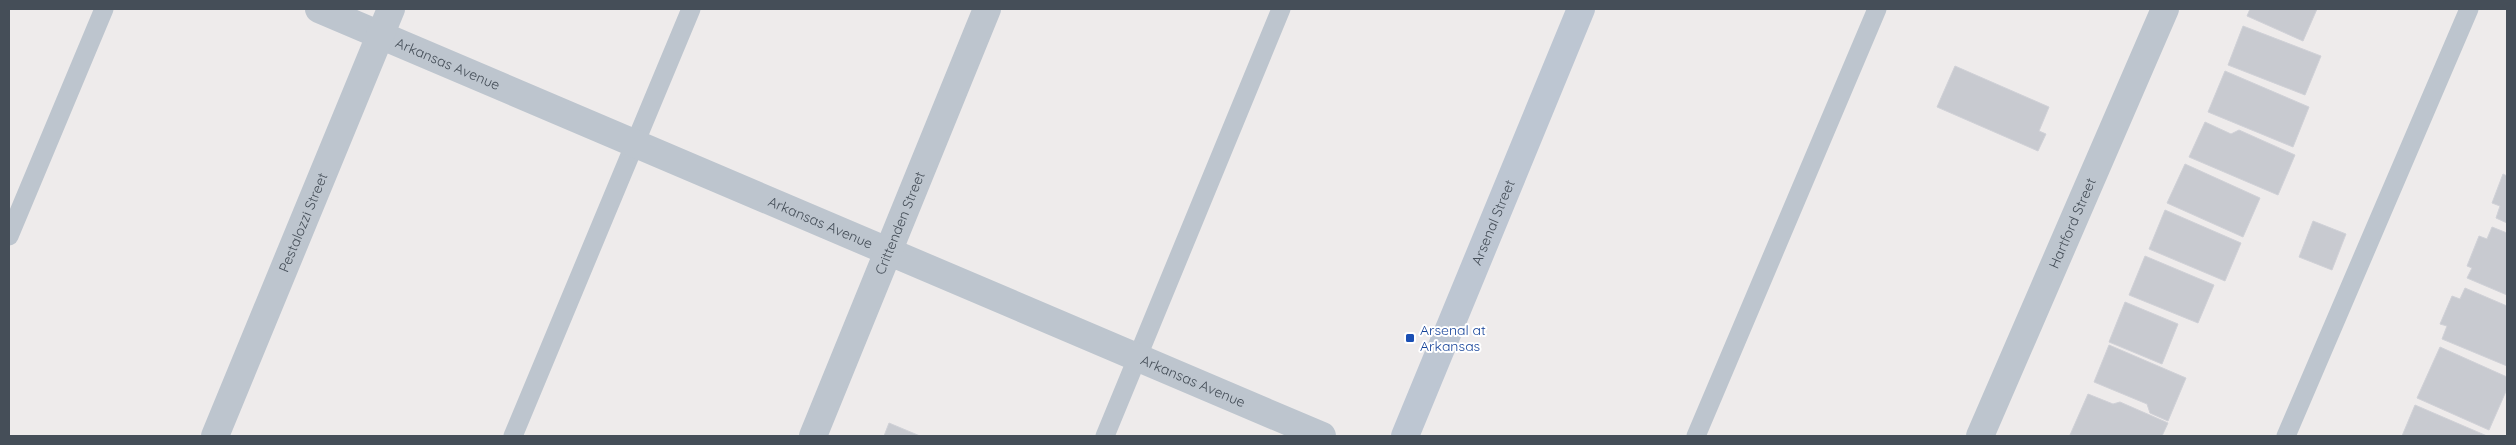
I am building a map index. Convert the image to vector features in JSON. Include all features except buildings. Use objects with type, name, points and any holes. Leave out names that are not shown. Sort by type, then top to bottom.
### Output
[{"type":"main road","name":"Arsenal Street","points":[[1405,436],[1582,9]]},
{"type":"street","name":"Arkansas Avenue","points":[[319,9],[1137,359],[1322,436]]},
{"type":"street","name":"Pestalozzi Street","points":[[215,436],[391,9]]},
{"type":"street","name":"Crittenden Street","points":[[813,436],[987,9]]},
{"type":"street","name":"Hartford Street","points":[[1980,436],[2165,9]]},
{"type":"lane","points":[[9,236],[104,9]]},
{"type":"lane","points":[[513,436],[636,145],[691,9]]},
{"type":"lane","points":[[1105,436],[1281,9]]},
{"type":"lane","points":[[1696,436],[1877,9]]},
{"type":"lane","points":[[2286,436],[2469,9]]},
{"type":"place","name":"Arsenal at Arkansas","points":[[1410,338]]}]
